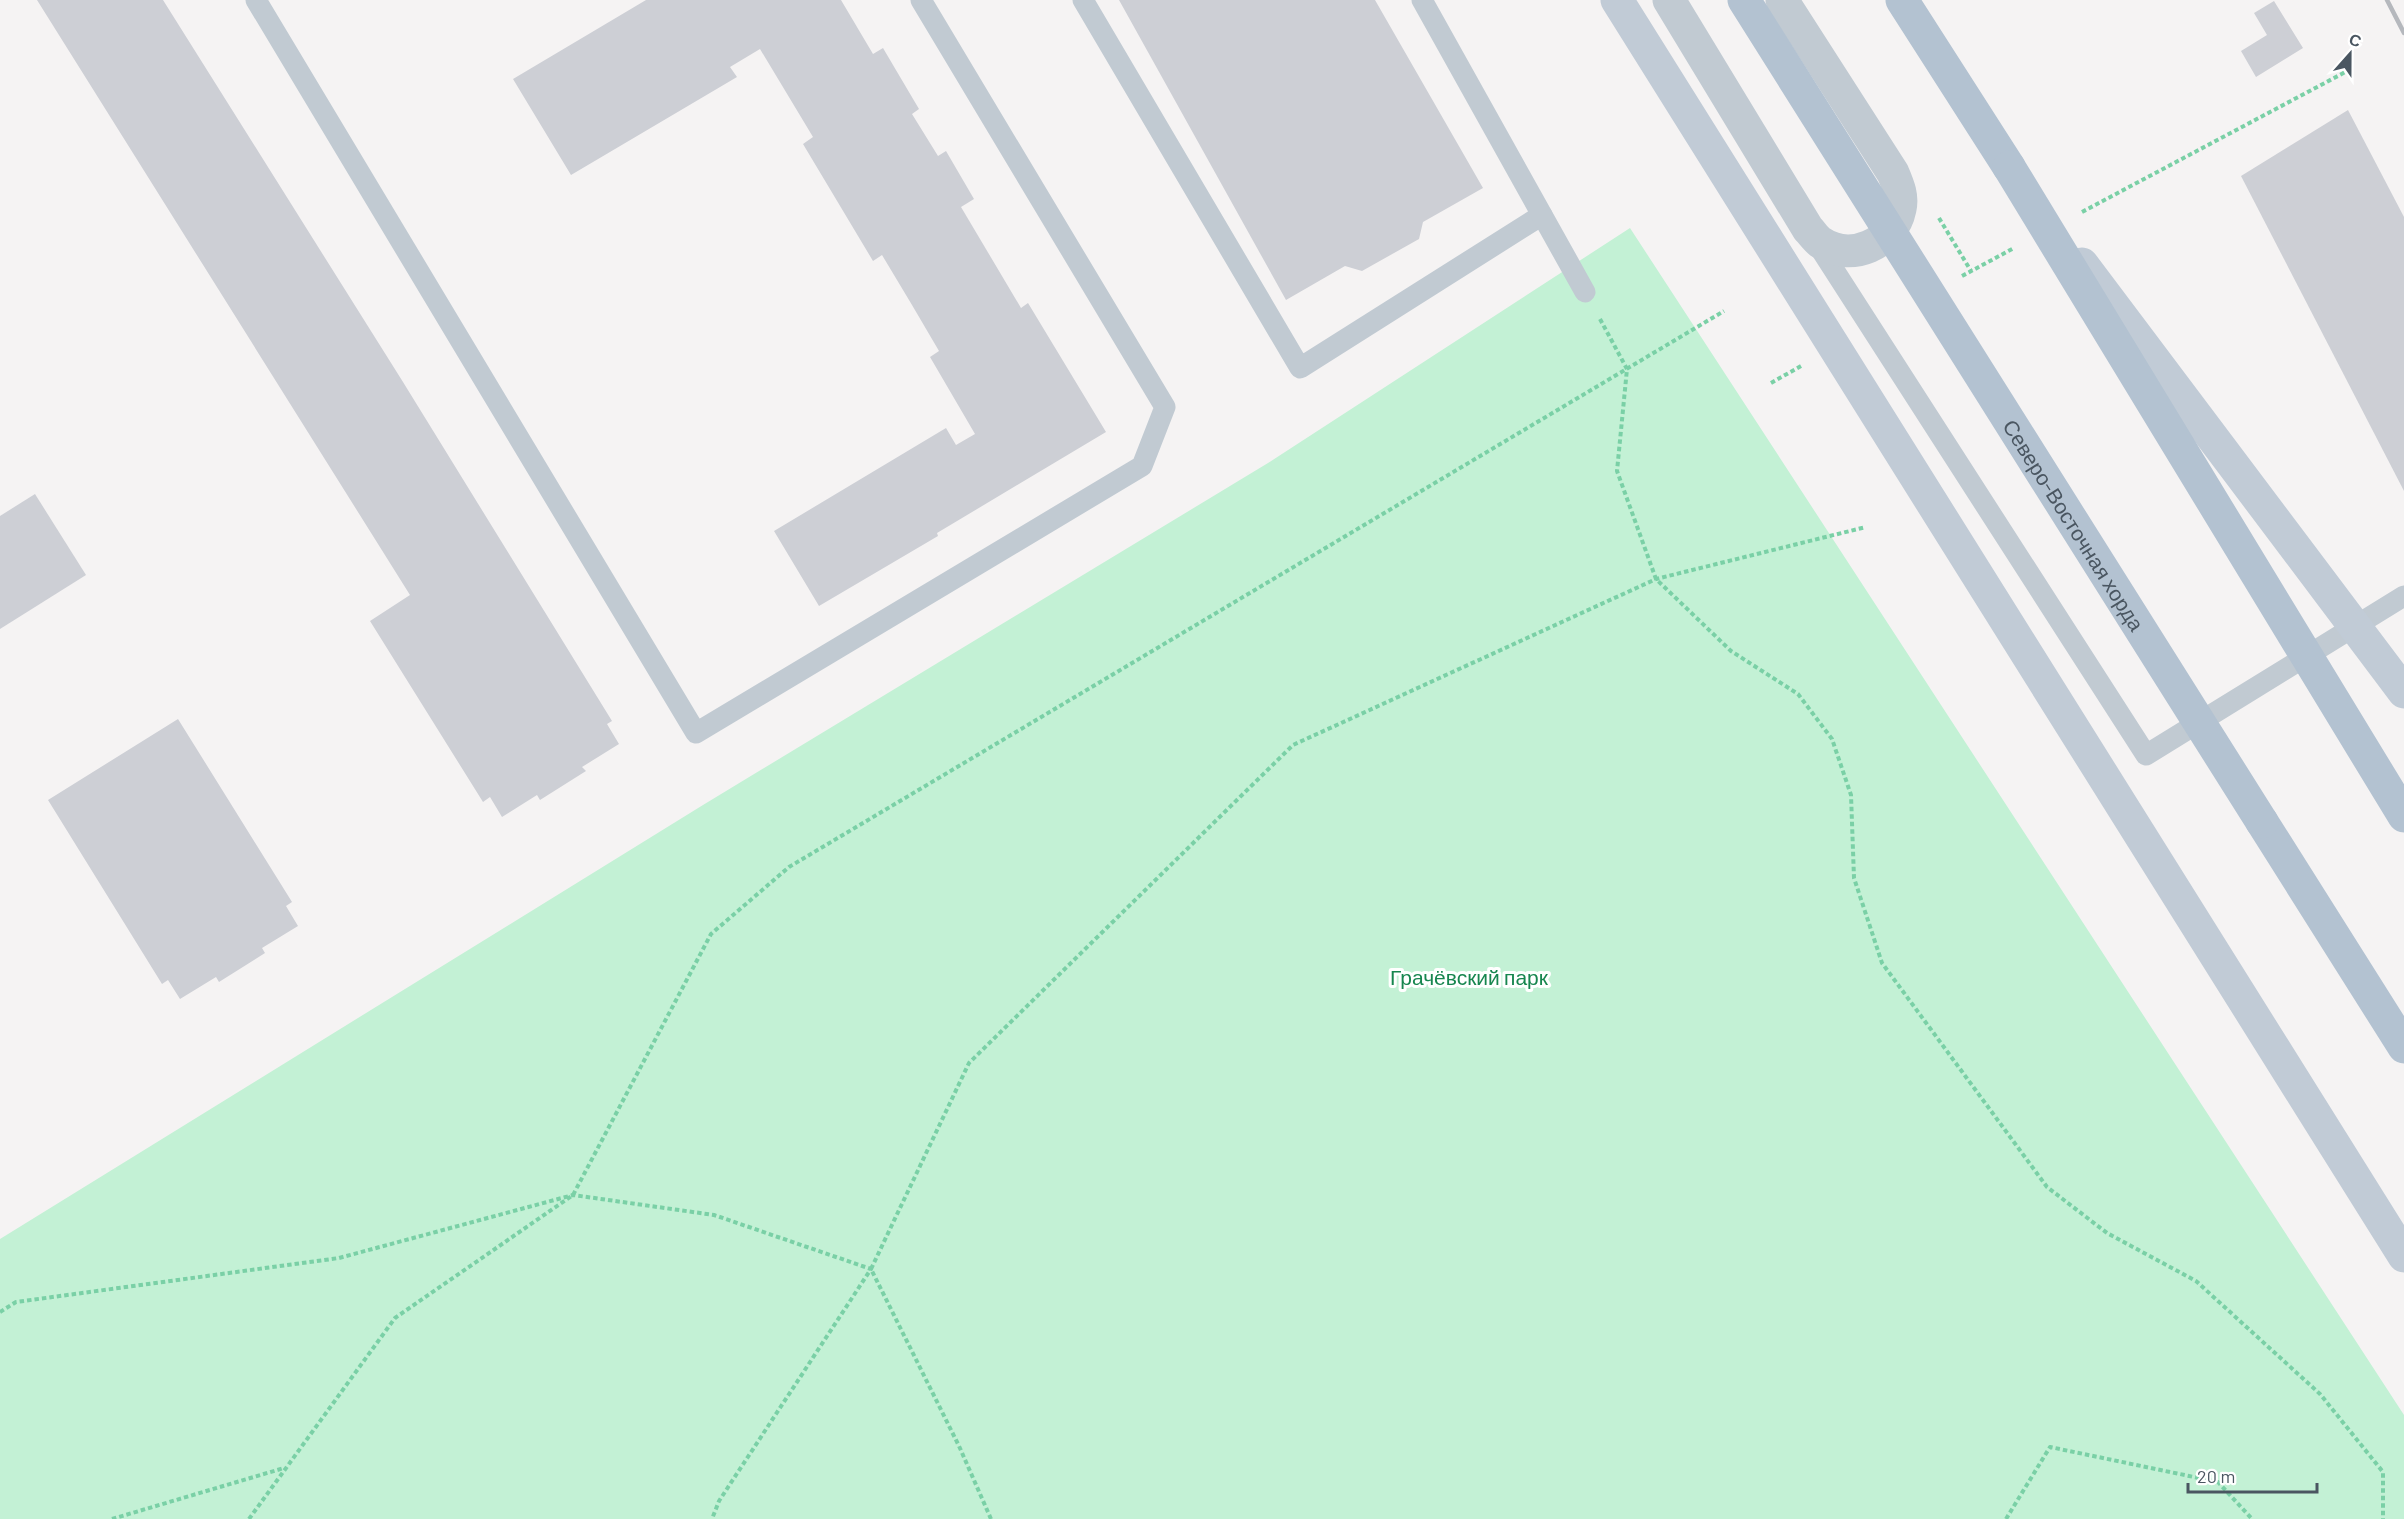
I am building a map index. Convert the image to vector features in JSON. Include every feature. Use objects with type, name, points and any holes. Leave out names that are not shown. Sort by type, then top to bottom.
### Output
[{"type":"main road","points":[[1617,0],[2404,1256]]},
{"type":"main road","name":"Северо-Восточная хорда","points":[[1744,0],[2404,1047]]},
{"type":"main road","points":[[1902,0],[2009,166],[2404,816]]},
{"type":"main road","points":[[2009,166],[2404,692]]},
{"type":"street","points":[[1669,0],[1808,229],[1820,242],[1835,249],[1853,251],[1870,247],[1884,238],[1895,224],[1901,207],[1900,190],[1893,173],[1782,0]]},
{"type":"lane","points":[[256,0],[696,733],[1142,466],[1166,406],[921,0]]},
{"type":"lane","points":[[1083,0],[1300,368],[1542,215]]},
{"type":"lane","points":[[1422,0],[1585,292]]},
{"type":"lane","points":[[1808,229],[2146,755],[2404,596]]},
{"type":"path","points":[[2076,215],[2351,69]]},
{"type":"path","points":[[1953,280],[2024,243]]},
{"type":"path","points":[[1585,292],[1627,369],[1617,471],[1656,579],[1731,651],[1798,694],[1832,739],[1851,795],[1854,878],[1882,963],[2048,1187],[2107,1233],[2196,1281],[2320,1394],[2383,1473],[2383,1519]]},
{"type":"path","points":[[249,1519],[394,1318],[573,1195],[711,934],[789,867],[1724,312]]},
{"type":"path","points":[[712,1519],[719,1501],[871,1269],[969,1063],[1293,745],[1656,579],[1866,527]]},
{"type":"path","points":[[0,1312],[16,1302],[339,1258],[573,1195],[714,1215],[871,1269],[959,1446],[991,1519]]},
{"type":"path","points":[[2006,1519],[2050,1448],[2218,1482],[2252,1519]]},
{"type":"path","points":[[112,1519],[286,1468]]},
{"type":"green space","name":"Грачёвский парк","points":[[1630,228],[2404,1415],[2404,1519],[0,1519],[0,1239],[703,805],[1268,463]]},
{"type":"building","points":[[37,0],[163,0],[612,721],[607,724],[619,744],[582,767],[586,771],[540,800],[537,795],[502,817],[490,797],[483,802],[370,621],[410,595]]},
{"type":"building","points":[[646,0],[841,0],[873,54],[883,48],[919,109],[912,114],[938,156],[946,151],[974,199],[961,207],[1021,308],[1028,303],[1106,432],[937,533],[938,536],[819,606],[774,531],[946,428],[956,445],[975,434],[930,357],[939,351],[882,255],[873,261],[803,144],[813,137],[760,49],[730,67],[737,77],[571,175],[513,79]]},
{"type":"building","points":[[1119,0],[1375,0],[1483,188],[1423,222],[1419,239],[1362,271],[1345,266],[1286,300]]},
{"type":"building","points":[[2274,1],[2303,48],[2256,77],[2241,51],[2267,35],[2254,13]]},
{"type":"building","points":[[2348,110],[2404,217],[2404,491],[2241,176]]},
{"type":"building","points":[[35,494],[86,575],[0,629],[0,516]]},
{"type":"building","points":[[178,719],[292,902],[286,906],[298,926],[262,948],[265,953],[219,982],[216,977],[180,999],[168,980],[162,984],[48,800]]},
{"type":"railway","points":[[2387,0],[2404,33]]}]
